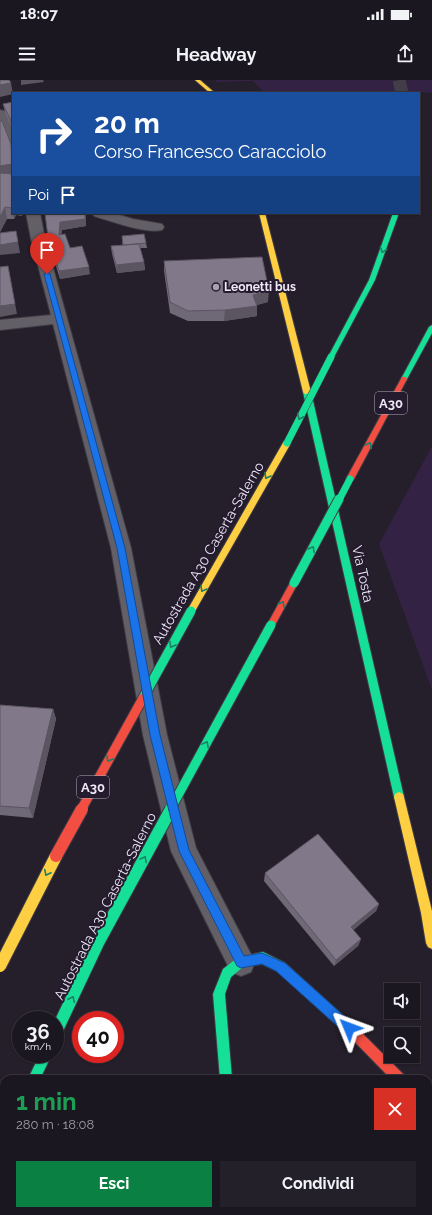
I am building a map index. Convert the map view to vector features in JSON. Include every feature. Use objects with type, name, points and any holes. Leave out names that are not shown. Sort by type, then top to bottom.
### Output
[{"type":"main road","points":[[197,80],[213,92]]},
{"type":"main road","name":"Via Tosta","points":[[262,214],[283,289],[319,439],[372,681],[427,913],[432,942]]},
{"type":"main road","name":"Autostrada A30 Caserta-Salerno","points":[[0,966],[69,831],[190,611],[287,442],[372,280],[396,214]]},
{"type":"main road","name":"Autostrada A30 Caserta-Salerno","points":[[64,1015],[98,943],[432,327]]},
{"type":"main road","points":[[226,1075],[219,994],[227,974],[241,962],[262,958],[280,967],[338,1018],[396,1075]]},
{"type":"main road","points":[[36,1075],[42,1063]]},
{"type":"street","points":[[2,121],[12,142]]},
{"type":"street","points":[[33,214],[59,319],[121,548],[155,735],[184,851],[241,962]]},
{"type":"street","points":[[102,214],[131,223],[157,227]]},
{"type":"street","points":[[0,326],[59,319]]},
{"type":"shaded area","points":[[215,80],[432,80],[432,93],[399,90],[388,92],[263,92],[253,81],[217,82]]},
{"type":"shaded area","points":[[432,446],[432,690],[379,544]]},
{"type":"building","points":[[0,80],[9,80],[11,83],[0,85]]},
{"type":"building","points":[[12,102],[12,123],[3,104]]},
{"type":"building","points":[[0,121],[2,121],[11,144],[12,164],[0,166]]},
{"type":"building","points":[[0,173],[12,174],[12,208],[5,207],[0,217]]},
{"type":"building","points":[[45,214],[85,214],[85,219],[60,222],[59,235],[65,234],[70,248],[82,246],[89,267],[59,271],[48,237]]},
{"type":"building","points":[[16,231],[18,242],[0,245],[0,233]]},
{"type":"building","points":[[144,234],[146,243],[123,245],[122,236]]},
{"type":"building","points":[[139,244],[144,262],[116,265],[111,246]]},
{"type":"building","name":"Leonetti bus","points":[[262,257],[269,291],[253,295],[257,306],[225,310],[188,311],[170,302],[164,261]]},
{"type":"building","points":[[8,266],[15,304],[0,306],[0,267]]},
{"type":"building","points":[[0,705],[53,709],[29,808],[0,806]]},
{"type":"building","points":[[318,834],[379,904],[351,927],[361,939],[336,960],[265,873]]},
{"type":"tunnel","points":[[399,80],[402,92]]},
{"type":"traffic: fast","points":[[331,357],[372,280],[396,214]]},
{"type":"traffic: fast","points":[[404,379],[432,327]]},
{"type":"traffic: fast","points":[[287,443],[331,357]]},
{"type":"traffic: fast","points":[[307,392],[399,797]]},
{"type":"traffic: fast","points":[[294,583],[350,479]]},
{"type":"traffic: fast","points":[[143,698],[191,611]]},
{"type":"traffic: fast","points":[[64,1015],[98,943],[271,625]]},
{"type":"traffic: fast","points":[[226,1075],[219,994],[227,973],[241,962],[263,958],[281,967],[354,1033]]},
{"type":"traffic: fast","points":[[36,1075],[42,1063]]},
{"type":"traffic: slow","points":[[197,80],[212,92]]},
{"type":"traffic: slow","points":[[262,214],[307,392]]},
{"type":"traffic: slow","points":[[191,611],[287,443]]},
{"type":"traffic: slow","points":[[399,797],[427,913],[432,943]]},
{"type":"traffic: slow","points":[[0,966],[56,856]]},
{"type":"traffic: jam","points":[[350,479],[404,379]]},
{"type":"traffic: jam","points":[[271,625],[294,583]]},
{"type":"traffic: jam","points":[[56,856],[143,698]]},
{"type":"traffic: jam","points":[[354,1033],[396,1075]]},
{"type":"place","name":"Leonetti bus","points":[[216,287]]},
{"type":"route","points":[[47,274],[121,548],[155,735],[184,851],[241,962],[262,958],[280,967],[349,1028]]}]
